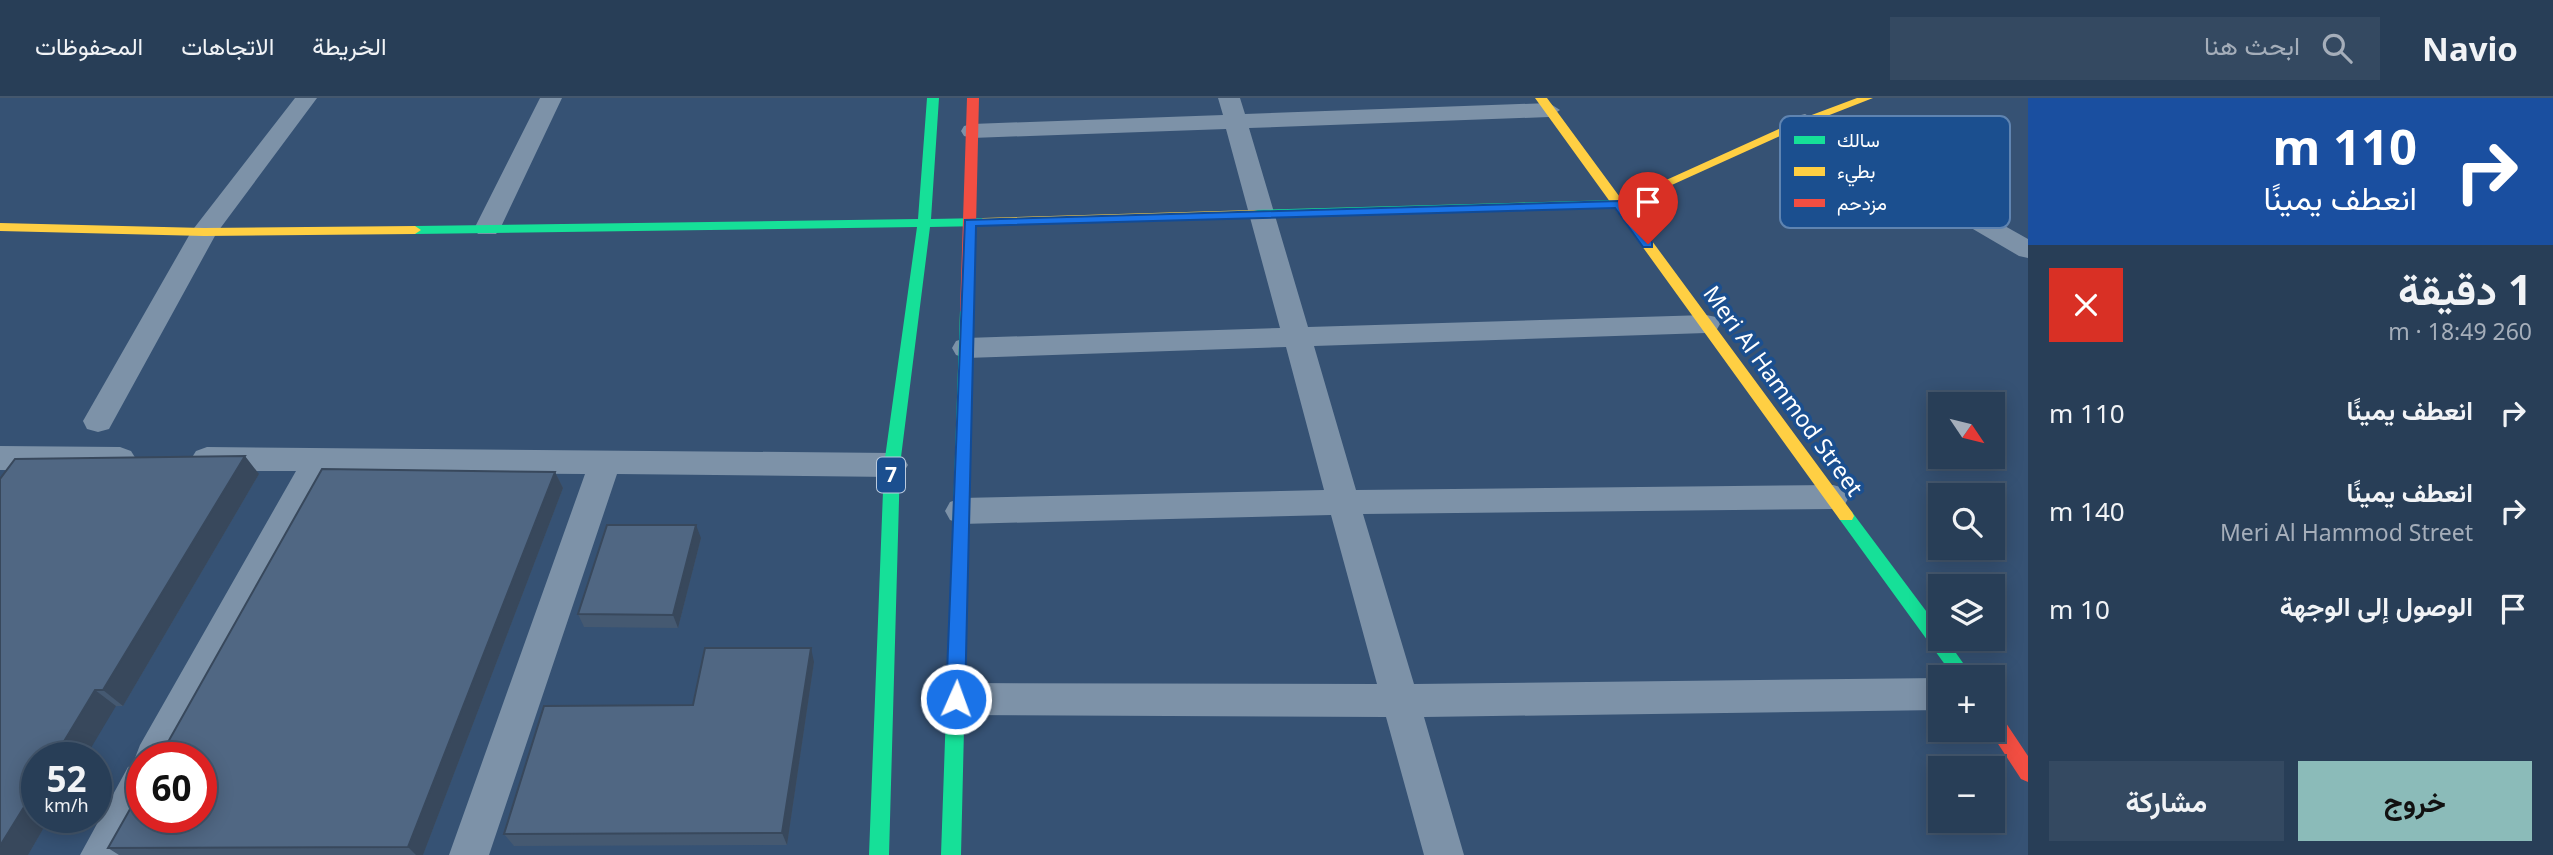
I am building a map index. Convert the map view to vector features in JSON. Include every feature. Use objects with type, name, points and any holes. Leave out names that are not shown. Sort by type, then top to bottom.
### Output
[{"type":"street","points":[[98,421],[204,232],[306,98]]},
{"type":"street","points":[[487,229],[551,98]]},
{"type":"street","name":"7","points":[[879,855],[891,466],[924,224],[933,98]]},
{"type":"street","points":[[951,855],[973,98]]},
{"type":"street","points":[[1817,116],[1857,99]]},
{"type":"street","points":[[972,131],[1233,109],[1545,104]]},
{"type":"street","name":"Meri Al Hammod Street","points":[[1545,104],[1955,665]]},
{"type":"street","points":[[1233,109],[1444,855]]},
{"type":"street","points":[[0,227],[204,232],[924,224],[1619,204],[1780,132]]},
{"type":"street","points":[[1990,228],[2028,250]]},
{"type":"street","points":[[966,348],[1706,324]]},
{"type":"street","points":[[2,460],[318,460],[891,466]]},
{"type":"street","points":[[163,742],[318,460]]},
{"type":"street","points":[[469,855],[605,463]]},
{"type":"street","points":[[961,511],[1345,502],[1833,497]]},
{"type":"street","points":[[956,699],[1401,701],[1928,694]]},
{"type":"street","points":[[2005,738],[2028,773]]},
{"type":"street","points":[[100,855],[126,809]]},
{"type":"building","points":[[245,456],[103,690],[95,690],[64,742],[21,742],[21,812],[0,846],[0,479],[15,459]]},
{"type":"building","points":[[322,469],[555,472],[408,847],[108,848],[126,816],[126,833],[217,833],[217,742],[168,742]]},
{"type":"building","points":[[607,525],[696,525],[673,615],[578,614]]},
{"type":"building","points":[[705,648],[811,648],[782,833],[504,834],[544,706],[693,705]]},
{"type":"traffic: fast","points":[[879,855],[892,465],[924,224],[933,98]]},
{"type":"traffic: fast","points":[[1254,214],[1619,204],[1628,200]]},
{"type":"traffic: fast","points":[[415,230],[983,222]]},
{"type":"traffic: fast","points":[[951,855],[967,311]]},
{"type":"traffic: fast","points":[[1846,516],[1955,665]]},
{"type":"traffic: slow","points":[[1541,98],[1846,516]]},
{"type":"traffic: slow","points":[[1818,116],[1867,98]]},
{"type":"traffic: slow","points":[[1628,200],[1780,132]]},
{"type":"traffic: slow","points":[[983,222],[1254,214]]},
{"type":"traffic: slow","points":[[0,227],[204,232],[415,230]]},
{"type":"traffic: jam","points":[[967,311],[973,98]]},
{"type":"traffic: jam","points":[[2005,738],[2028,773]]},
{"type":"route","points":[[956,699],[970,222],[1619,204],[1648,244]]}]
